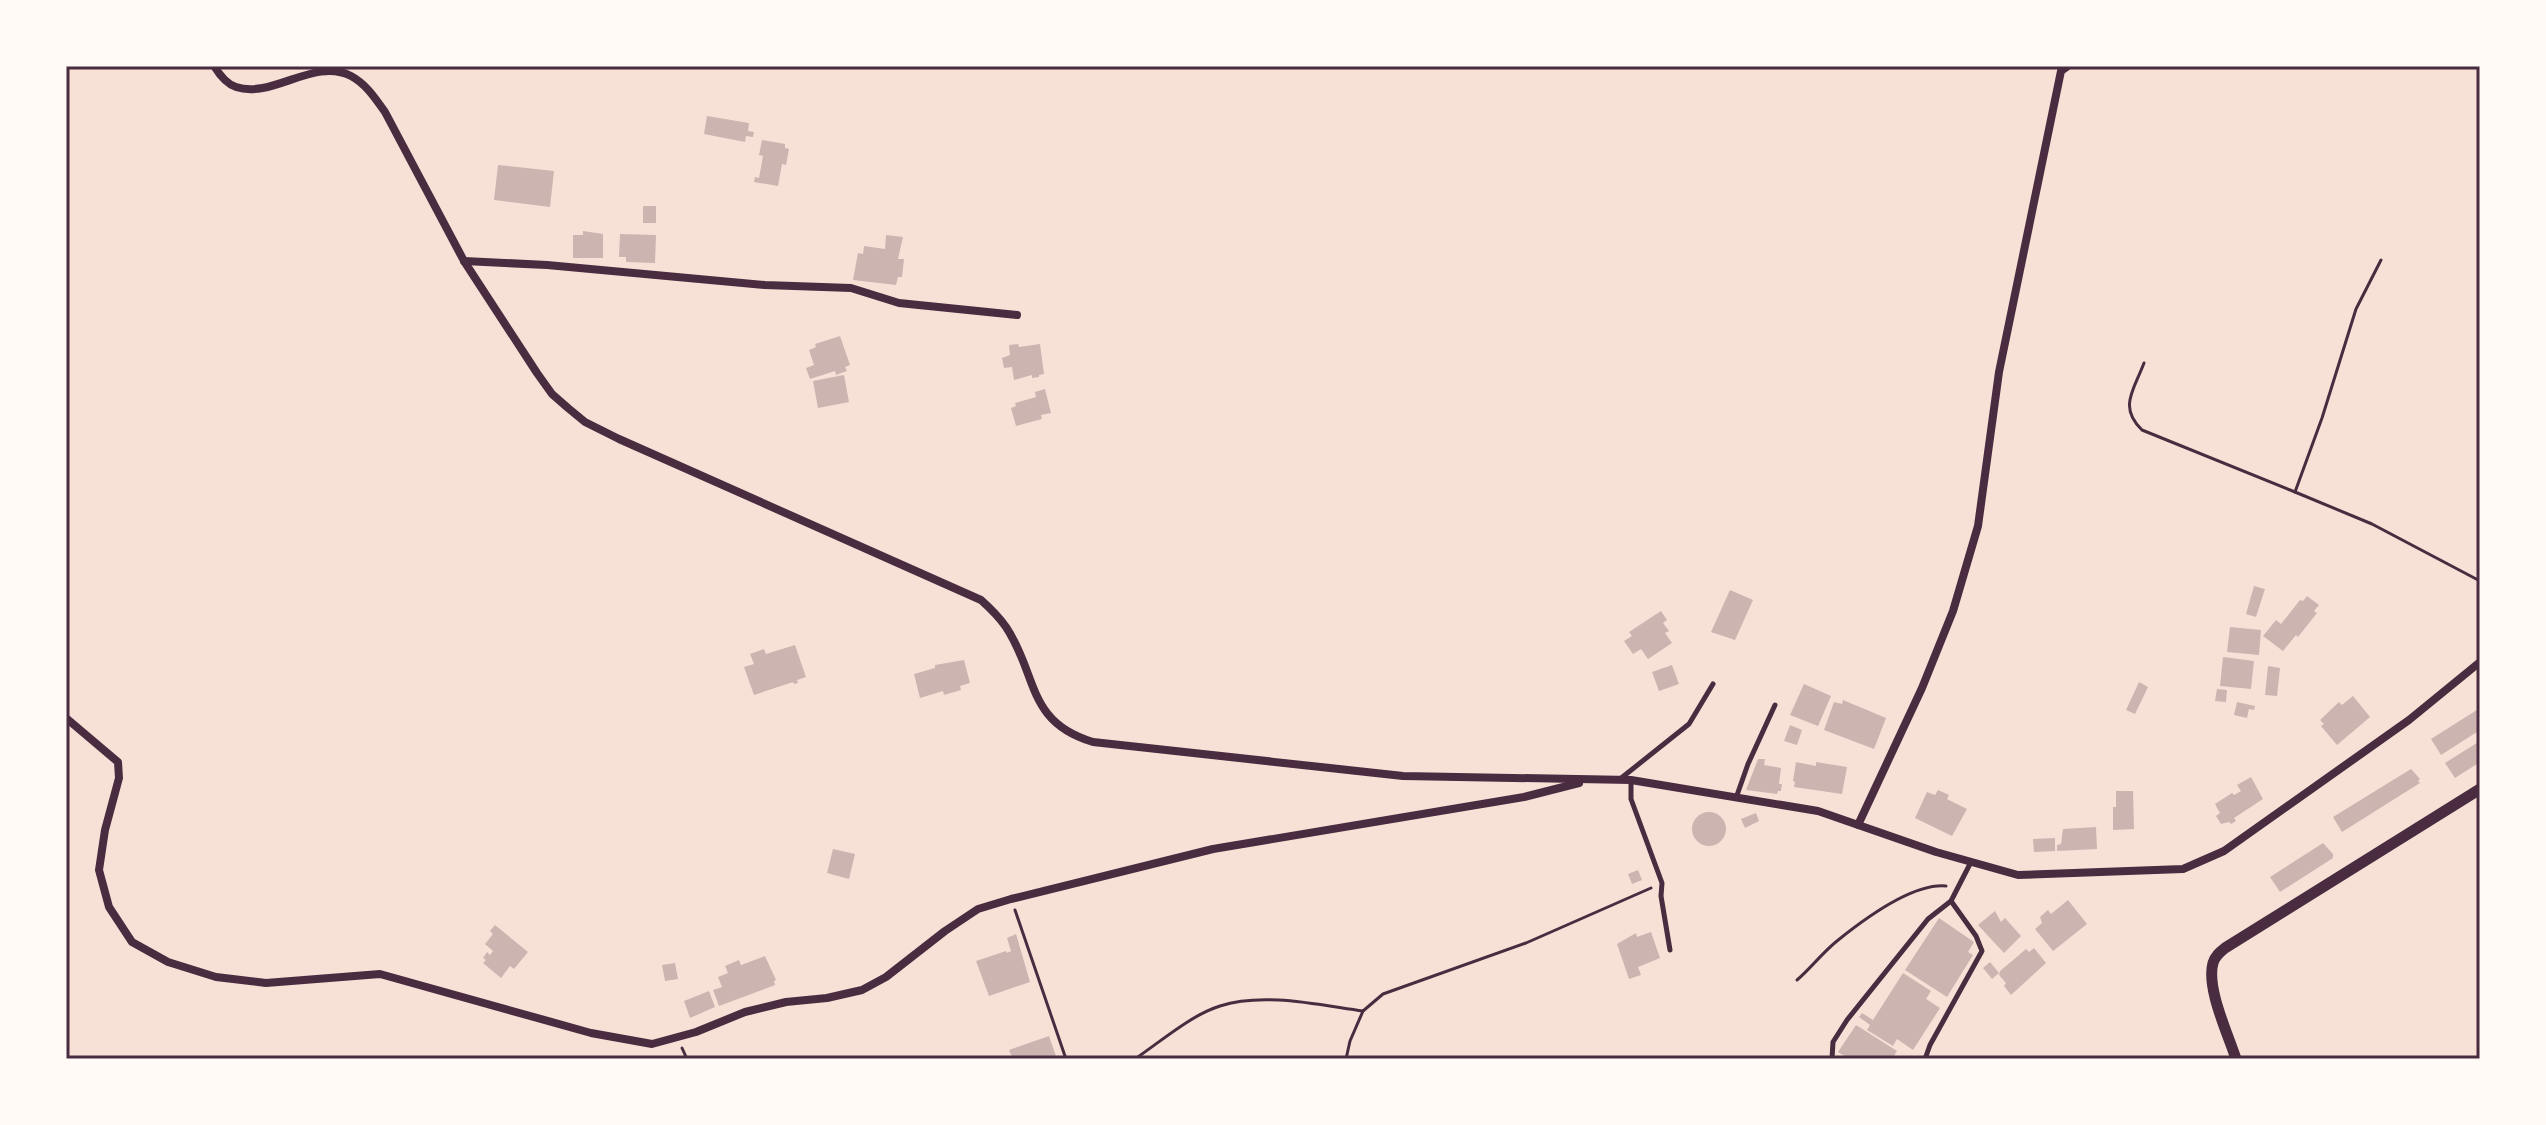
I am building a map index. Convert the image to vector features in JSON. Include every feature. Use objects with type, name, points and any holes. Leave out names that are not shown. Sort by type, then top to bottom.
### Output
[{"type":"street","points":[[214,66],[236,88],[261,88],[333,72],[344,73],[369,89],[385,112],[464,261],[552,394],[585,422],[981,600],[1007,628],[1035,695],[1059,726],[1075,737],[1093,742],[1403,776],[1631,780],[1818,811],[2018,875],[2183,869],[2224,851],[2409,720],[2480,662]]},
{"type":"street","points":[[1858,825],[1922,688],[1953,611],[1978,526],[1999,372],[2061,71],[2068,66]]},
{"type":"street","points":[[464,261],[547,265],[765,285],[851,288],[899,303],[1017,315]]},
{"type":"street","points":[[66,718],[118,762],[119,778],[105,830],[99,870],[109,907],[132,942],[168,962],[216,977],[266,983],[380,974],[591,1033],[652,1044],[696,1032],[745,1012],[862,990],[886,977],[978,909],[1011,899],[1213,849],[1509,800],[1592,780]]},
{"type":"street","points":[[2236,1059],[2212,979],[2216,956],[2480,789]]},
{"type":"lane","points":[[1618,780],[1689,724],[1713,684]]},
{"type":"lane","points":[[1736,798],[1775,705]]},
{"type":"lane","points":[[1631,780],[1631,799],[1662,883],[1661,896],[1670,950]]},
{"type":"lane","points":[[1832,1059],[1833,1042],[1847,1020],[1928,919],[1951,901],[1971,862]]},
{"type":"lane","points":[[1925,1059],[1982,951],[1976,936],[1951,901]]},
{"type":"path","points":[[2295,492],[2356,309],[2381,260]]},
{"type":"path","points":[[2144,363],[2128,406],[2131,419],[2142,430],[2372,524],[2480,581]]},
{"type":"path","points":[[1346,1059],[1363,1011],[1383,994],[1526,943],[1662,883]]},
{"type":"path","points":[[1797,980],[1835,942],[1918,889],[1936,885],[1958,887]]},
{"type":"path","points":[[1011,899],[1066,1059]]},
{"type":"path","points":[[1135,1059],[1204,1013],[1222,1005],[1277,1000],[1363,1011]]},
{"type":"building","points":[[707,116],[749,123],[748,131],[754,132],[753,137],[746,136],[745,142],[704,134]]},
{"type":"building","points":[[762,140],[785,144],[785,148],[789,149],[786,165],[782,164],[778,186],[754,182],[755,177],[759,178]]},
{"type":"building","points":[[498,165],[554,171],[550,207],[494,200]]},
{"type":"building","points":[[643,206],[656,206],[656,223],[643,223]]},
{"type":"building","points":[[583,231],[603,234],[603,258],[573,258],[573,235],[583,235]]},
{"type":"building","points":[[620,234],[656,235],[655,263],[626,262],[626,257],[619,257]]},
{"type":"building","points":[[886,235],[903,237],[898,259],[904,259],[902,277],[898,277],[896,285],[853,280],[858,253],[863,254],[864,246],[885,249]]},
{"type":"building","points":[[840,336],[850,365],[845,367],[847,371],[836,375],[835,371],[810,379],[806,368],[814,365],[809,350],[816,347],[815,344]]},
{"type":"building","points":[[1018,344],[1019,347],[1040,344],[1044,374],[1014,380],[1012,367],[1004,368],[1002,358],[1010,355],[1009,345]]},
{"type":"building","points":[[844,375],[849,402],[818,408],[813,381]]},
{"type":"building","points":[[1045,389],[1051,413],[1041,415],[1042,419],[1016,426],[1011,408],[1016,406],[1015,403],[1036,397],[1035,392]]},
{"type":"building","points":[[2254,586],[2265,589],[2256,617],[2246,614]]},
{"type":"building","points":[[1730,590],[1753,600],[1735,640],[1711,632]]},
{"type":"building","points":[[2307,596],[2319,605],[2314,611],[2317,613],[2283,651],[2263,636],[2276,620],[2281,624],[2300,600]]},
{"type":"building","points":[[1661,611],[1667,620],[1663,623],[1669,631],[1665,633],[1672,643],[1648,659],[1641,649],[1633,654],[1624,641],[1632,636],[1629,632]]},
{"type":"building","points":[[2230,627],[2261,630],[2259,655],[2227,652]]},
{"type":"building","points":[[795,645],[806,677],[797,680],[798,683],[754,695],[744,667],[754,664],[750,654],[764,649],[766,654]]},
{"type":"building","points":[[2223,657],[2254,661],[2251,689],[2220,686]]},
{"type":"building","points":[[964,660],[970,683],[960,686],[961,690],[944,695],[943,691],[920,698],[914,674],[935,668],[935,665]]},
{"type":"building","points":[[1672,665],[1679,684],[1659,691],[1652,672]]},
{"type":"building","points":[[2268,666],[2280,668],[2277,696],[2265,695]]},
{"type":"building","points":[[2139,682],[2148,687],[2135,714],[2126,710]]},
{"type":"building","points":[[1804,684],[1831,696],[1818,726],[1790,715]]},
{"type":"building","points":[[2217,689],[2227,690],[2226,702],[2215,701]]},
{"type":"building","points":[[2353,696],[2370,717],[2337,745],[2321,726],[2324,724],[2320,720],[2339,702],[2342,705]]},
{"type":"building","points":[[1843,700],[1886,718],[1874,749],[1824,730],[1834,702],[1842,704]]},
{"type":"building","points":[[2237,702],[2255,706],[2254,710],[2249,709],[2247,718],[2234,715]]},
{"type":"building","points":[[2480,708],[2480,730],[2441,755],[2431,739]]},
{"type":"building","points":[[1790,725],[1802,730],[1797,745],[1784,741]]},
{"type":"building","points":[[2480,741],[2480,762],[2455,778],[2445,763]]},
{"type":"building","points":[[1758,759],[1765,759],[1764,765],[1781,768],[1781,791],[1777,794],[1746,790]]},
{"type":"building","points":[[1796,762],[1847,767],[1842,794],[1794,787]]},
{"type":"building","points":[[2411,769],[2420,783],[2342,832],[2333,817]]},
{"type":"building","points":[[2251,777],[2263,799],[2234,818],[2236,821],[2231,824],[2221,824],[2216,816],[2220,813],[2215,804],[2241,791],[2237,785]]},
{"type":"building","points":[[1938,790],[1949,795],[1947,799],[1967,809],[1952,836],[1915,818],[1927,792],[1935,795]]},
{"type":"building","points":[[2116,791],[2133,791],[2134,829],[2113,830]]},
{"type":"building","points":[[1709,812],[1721,817],[1726,829],[1721,841],[1709,846],[1697,841],[1692,829],[1697,817]]},
{"type":"building","points":[[1756,813],[1759,821],[1745,828],[1741,819]]},
{"type":"building","points":[[2096,827],[2097,849],[2057,851],[2063,829]]},
{"type":"building","points":[[2055,838],[2055,851],[2034,852],[2033,839]]},
{"type":"building","points":[[2323,843],[2333,858],[2280,892],[2270,877]]},
{"type":"building","points":[[833,849],[855,854],[849,879],[827,873]]},
{"type":"building","points":[[1638,870],[1642,880],[1632,884],[1628,874]]},
{"type":"building","points":[[2068,900],[2087,924],[2053,951],[2035,929],[2042,923],[2040,917],[2048,910],[2051,914]]},
{"type":"building","points":[[1995,911],[2001,922],[2005,918],[2021,936],[2004,953],[1978,925]]},
{"type":"building","points":[[1939,918],[1974,942],[1968,952],[1973,955],[1947,997],[1905,970]]},
{"type":"building","points":[[495,925],[528,952],[514,969],[510,966],[501,978],[483,963],[487,952],[490,955],[493,951],[485,944],[493,934],[490,931]]},
{"type":"building","points":[[1651,932],[1660,958],[1638,967],[1641,975],[1629,979],[1617,944],[1636,933],[1637,937]]},
{"type":"building","points":[[1016,934],[1030,982],[989,996],[976,961],[1011,951],[1007,938]]},
{"type":"building","points":[[2034,948],[2046,963],[2011,995],[2004,986],[2006,983],[1999,975],[2000,971],[2026,949],[2029,952]]},
{"type":"building","points":[[765,956],[776,980],[775,985],[719,1006],[713,990],[722,987],[718,977],[728,973],[725,966],[739,960],[741,965]]},
{"type":"building","points":[[1990,962],[1999,973],[1992,979],[1983,968]]},
{"type":"building","points":[[675,963],[678,979],[665,981],[662,965]]},
{"type":"building","points":[[1903,973],[1931,991],[1926,999],[1940,1008],[1913,1050],[1897,1039],[1893,1046],[1867,1030],[1870,1025],[1859,1017],[1862,1013],[1873,1020]]},
{"type":"building","points":[[709,991],[715,1007],[690,1018],[684,1001]]},
{"type":"building","points":[[1856,1025],[1897,1051],[1892,1059],[1849,1059],[1838,1052]]},
{"type":"building","points":[[1049,1036],[1057,1059],[1013,1059],[1009,1050]]}]
